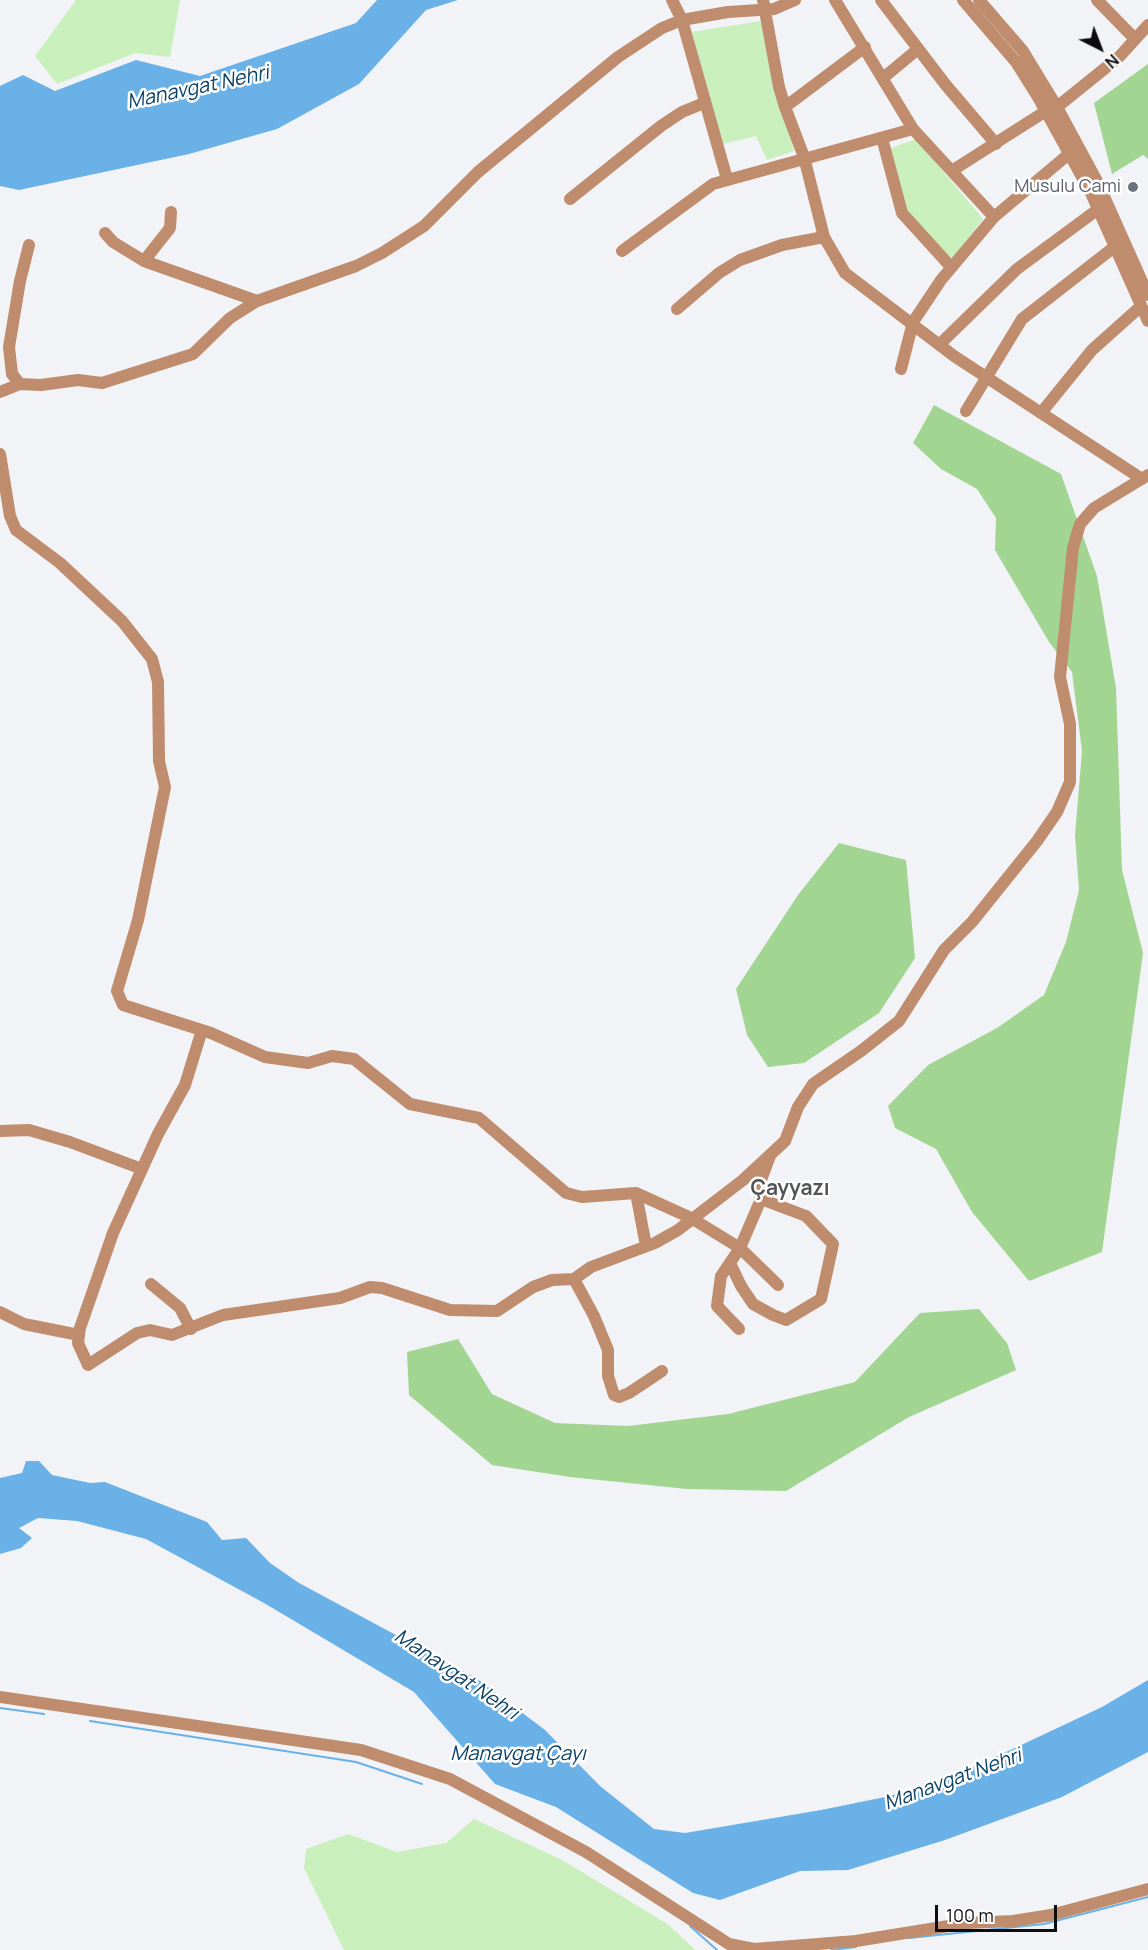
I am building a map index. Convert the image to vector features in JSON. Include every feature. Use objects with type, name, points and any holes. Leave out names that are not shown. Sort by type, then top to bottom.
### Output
[{"type":"street","points":[[672,0],[682,20],[727,179]]},
{"type":"street","points":[[0,392],[20,384],[41,385],[78,380],[102,383],[193,354],[231,318],[257,301],[356,266],[424,226],[478,172],[618,57],[662,28],[682,20],[795,0]]},
{"type":"street","points":[[835,0],[913,129],[953,170],[994,218]]},
{"type":"street","points":[[881,0],[945,84],[996,144]]},
{"type":"street","points":[[963,0],[1016,62],[1052,109],[1098,183],[1148,295]]},
{"type":"street","points":[[979,0],[1023,51],[1052,109],[1148,321]]},
{"type":"street","points":[[1097,0],[1135,39]]},
{"type":"street","points":[[202,1030],[184,1085],[113,1233],[79,1335],[78,1343],[87,1365],[137,1333],[150,1330],[172,1335],[223,1315],[340,1298],[370,1287],[382,1288],[450,1310],[497,1311],[533,1287],[552,1280],[574,1279],[591,1267],[646,1246],[678,1230],[743,1180],[785,1141],[798,1107],[813,1084],[861,1052],[900,1021],[944,950],[979,914],[1057,812],[1070,782],[1070,724],[1060,677],[1073,548],[1080,524],[1094,508],[1145,477],[986,377],[845,273],[824,237],[804,157],[785,107],[773,58],[765,5]]},
{"type":"street","points":[[953,170],[1052,109],[1119,57],[1148,25]]},
{"type":"street","points":[[785,107],[865,47]]},
{"type":"street","points":[[883,78],[918,49]]},
{"type":"street","points":[[570,198],[661,126],[682,112],[704,103]]},
{"type":"street","points":[[622,251],[699,193],[727,179],[913,129]]},
{"type":"street","points":[[882,138],[902,213],[951,267]]},
{"type":"street","points":[[901,369],[913,322],[951,267],[994,218],[1070,153]]},
{"type":"street","points":[[940,344],[1017,269],[1097,210]]},
{"type":"street","points":[[144,261],[170,228],[171,212]]},
{"type":"street","points":[[105,232],[113,242],[144,261],[257,301]]},
{"type":"street","points":[[677,309],[719,273],[741,260],[782,245],[824,237]]},
{"type":"street","points":[[20,384],[12,374],[9,347],[20,280],[29,245]]},
{"type":"street","points":[[966,411],[1022,319],[1113,248]]},
{"type":"street","points":[[1041,413],[1092,350],[1140,307]]},
{"type":"street","points":[[0,454],[10,516],[16,530],[60,563],[122,621],[152,659],[158,682],[159,760],[165,787],[138,920],[117,991],[123,1005],[202,1030],[265,1057],[308,1064],[332,1056],[354,1059],[410,1104],[479,1118],[566,1193],[582,1197],[636,1193],[691,1218],[740,1248],[778,1285]]},
{"type":"street","points":[[0,1131],[29,1130],[70,1142],[142,1169]]},
{"type":"street","points":[[739,1329],[717,1306],[721,1275],[740,1248],[761,1199],[758,1188],[772,1152]]},
{"type":"street","points":[[636,1193],[646,1246]]},
{"type":"street","points":[[730,1263],[753,1304],[773,1315],[786,1320],[821,1299],[833,1244],[806,1216],[761,1199]]},
{"type":"street","points":[[574,1279],[594,1316],[608,1350],[608,1376],[615,1395],[619,1397],[629,1393],[662,1371]]},
{"type":"street","points":[[151,1284],[180,1308],[191,1329]]},
{"type":"street","points":[[0,1312],[24,1324],[79,1335]]},
{"type":"street","points":[[0,1697],[361,1750],[450,1779],[586,1852],[729,1944],[754,1949],[855,1944],[967,1923],[1013,1921],[1051,1915],[1148,1889]]},
{"type":"green space","points":[[76,0],[180,0],[170,57],[135,53],[57,84],[35,56]]},
{"type":"green space","points":[[761,21],[794,151],[767,160],[756,136],[722,144],[692,32]]},
{"type":"green space","points":[[1148,64],[1148,159],[1143,155],[1112,174],[1094,103]]},
{"type":"green space","points":[[916,139],[983,219],[953,258],[945,254],[904,210],[889,149]]},
{"type":"green space","points":[[934,405],[1061,474],[1097,576],[1116,688],[1122,870],[1143,953],[1102,1252],[1029,1281],[972,1212],[936,1149],[895,1128],[888,1106],[928,1065],[997,1028],[1044,995],[1066,942],[1079,890],[1075,835],[1082,751],[1072,672],[1049,642],[995,550],[996,518],[977,489],[941,469],[913,443]]},
{"type":"green space","points":[[839,843],[906,860],[915,958],[879,1013],[804,1063],[768,1067],[747,1035],[736,989],[798,895]]},
{"type":"green space","points":[[979,1309],[1007,1343],[1016,1370],[909,1417],[786,1491],[687,1489],[570,1477],[492,1465],[409,1395],[407,1352],[458,1339],[492,1394],[555,1423],[628,1426],[728,1414],[855,1382],[920,1313]]},
{"type":"green space","points":[[474,1819],[564,1861],[669,1925],[695,1950],[344,1950],[304,1868],[306,1849],[348,1834],[397,1852],[446,1843]]},
{"type":"water","name":"Manavgat Nehri","points":[[377,0],[458,0],[426,10],[359,84],[277,129],[189,154],[19,190],[0,186],[0,86],[23,75],[55,91],[136,60],[200,76],[356,23]]},
{"type":"water","name":"Manavgat Çayı","points":[[26,1461],[39,1461],[52,1475],[90,1483],[105,1482],[207,1522],[222,1540],[246,1538],[270,1563],[299,1583],[476,1678],[545,1730],[600,1786],[654,1829],[685,1833],[890,1796],[955,1775],[1102,1707],[1148,1680],[1148,1752],[1062,1797],[945,1840],[848,1870],[800,1871],[720,1900],[693,1893],[556,1807],[495,1784],[414,1692],[264,1603],[146,1539],[77,1521],[38,1518],[19,1528],[32,1538],[21,1548],[0,1554],[0,1478],[22,1473]]},
{"type":"waterway","points":[[0,1708],[44,1714]]},
{"type":"waterway","points":[[90,1721],[356,1762],[422,1784]]},
{"type":"waterway","points":[[909,1938],[1044,1924],[1148,1897]]},
{"type":"waterway","points":[[690,1926],[717,1950]]},
{"type":"waterway","points":[[831,1950],[856,1947]]},
{"type":"place","name":"Musulu Cami","points":[[1133,187]]},
{"type":"district","name":"Çayyazı","points":[[790,1189]]}]
